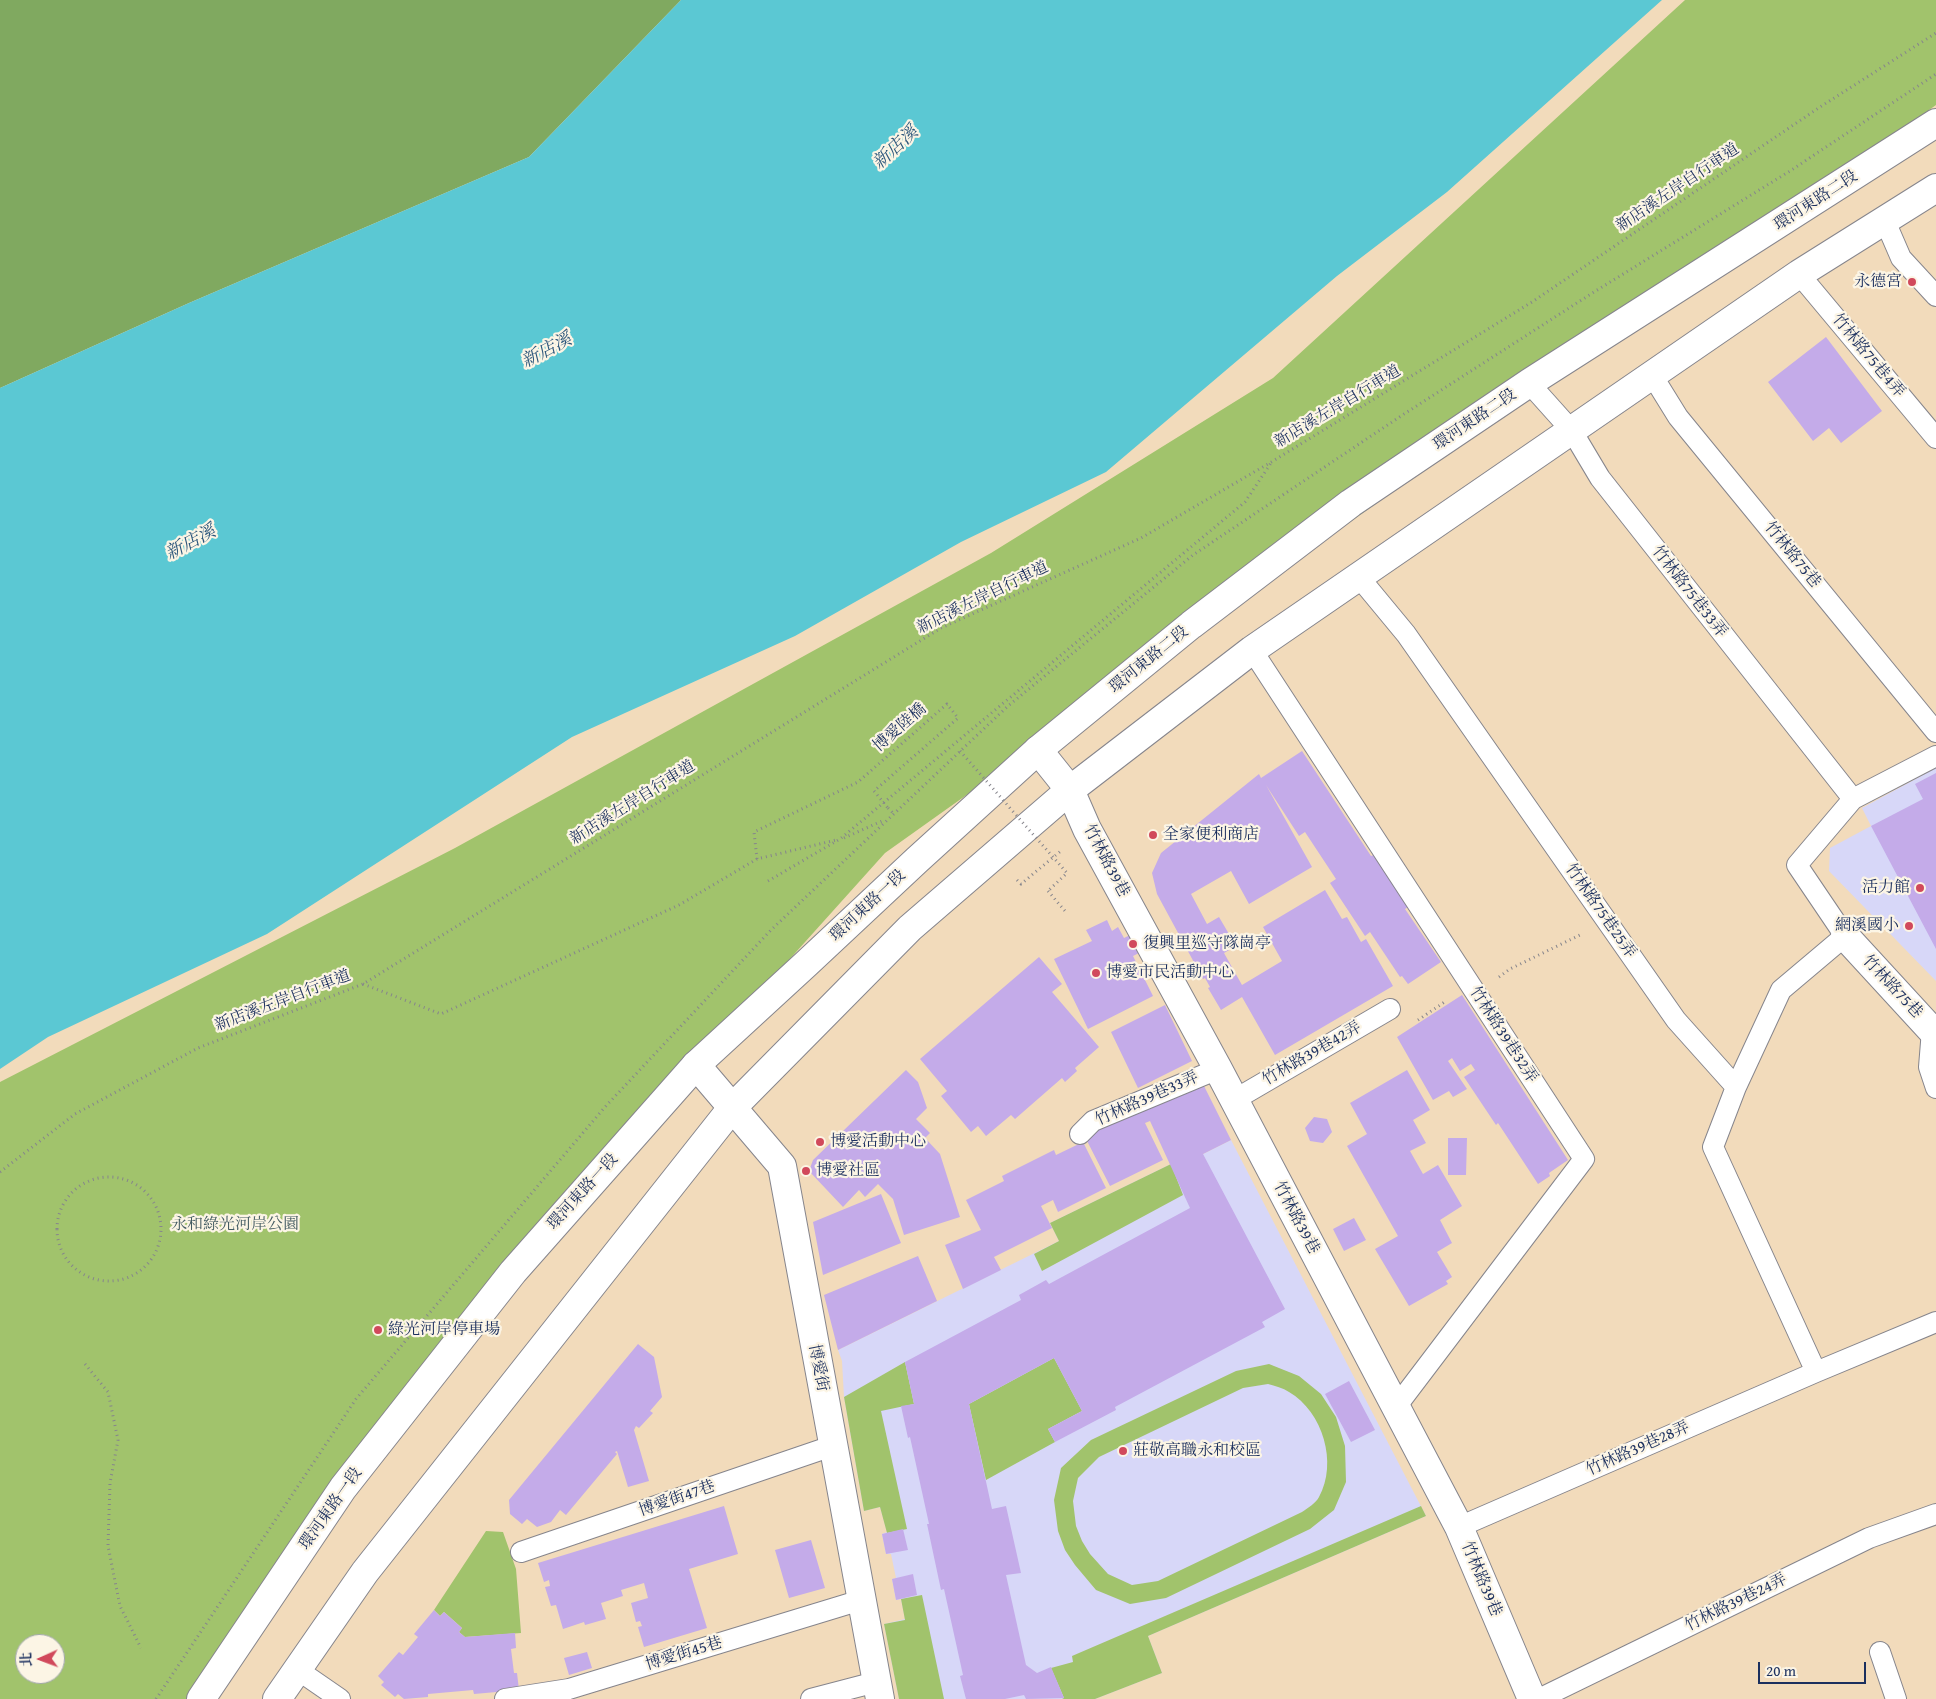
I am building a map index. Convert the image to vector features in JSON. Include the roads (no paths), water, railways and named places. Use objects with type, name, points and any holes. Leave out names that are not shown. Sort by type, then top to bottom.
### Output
[{"type":"street","name":"環河東路二段","points":[[1038,750],[1191,625],[1351,503],[1529,383],[1936,123]]},
{"type":"street","points":[[278,1699],[365,1572],[732,1108],[910,928],[1070,790],[1252,650],[1799,274],[1885,222],[1936,188]]},
{"type":"street","name":"竹林路39巷","points":[[1038,750],[1070,790],[1088,829],[1218,1069],[1459,1527],[1532,1699]]},
{"type":"street","name":"環河東路一段","points":[[201,1699],[343,1488],[513,1272],[696,1065],[1038,750]]},
{"type":"street","name":"竹林路75巷","points":[[1845,936],[1934,1032]]},
{"type":"street","name":"博愛街","points":[[696,1065],[782,1166],[878,1690]]},
{"type":"lane","points":[[1885,222],[1901,258],[1936,296]]},
{"type":"lane","name":"竹林路75巷4弄","points":[[1799,274],[1936,438]]},
{"type":"lane","name":"竹林路75巷","points":[[1652,375],[1678,417],[1936,732]]},
{"type":"lane","name":"竹林路75巷33弄","points":[[1529,383],[1572,431],[1600,478],[1852,799]]},
{"type":"lane","name":"竹林路75巷25弄","points":[[1358,576],[1406,634],[1676,1020],[1736,1087]]},
{"type":"lane","name":"竹林路39巷32弄","points":[[1252,650],[1584,1159],[1396,1407]]},
{"type":"lane","name":"竹林路75巷","points":[[1845,936],[1797,865],[1852,799],[1936,756]]},
{"type":"lane","points":[[1816,1372],[1713,1147],[1736,1087],[1781,990],[1845,936]]},
{"type":"lane","name":"竹林路39巷42弄","points":[[1234,1100],[1390,1009]]},
{"type":"lane","points":[[1934,1032],[1929,1067],[1936,1088]]},
{"type":"lane","name":"竹林路39巷33弄","points":[[1080,1134],[1093,1121],[1218,1069]]},
{"type":"lane","name":"竹林路39巷28弄","points":[[1459,1527],[1936,1322]]},
{"type":"lane","name":"博愛街47巷","points":[[521,1552],[832,1446]]},
{"type":"lane","name":"竹林路39巷24弄","points":[[1540,1699],[1869,1538],[1936,1514]]},
{"type":"lane","name":"博愛街45巷","points":[[505,1699],[569,1689],[861,1600]]},
{"type":"lane","points":[[1880,1652],[1896,1699]]},
{"type":"lane","points":[[298,1670],[340,1699]]},
{"type":"lane","points":[[811,1699],[878,1690]]},
{"type":"water","name":"新店溪","points":[[681,0],[1662,0],[1447,192],[1337,276],[1106,472],[961,542],[795,636],[572,737],[267,934],[48,1037],[0,1069],[0,388],[189,303],[529,157]]},
{"type":"place","name":"永德宮","points":[[1912,282]]},
{"type":"place","name":"全家便利商店","points":[[1153,835]]},
{"type":"place","name":"活力館","points":[[1920,888]]},
{"type":"place","name":"網溪國小","points":[[1909,926]]},
{"type":"place","name":"復興里巡守隊崗亭","points":[[1133,944]]},
{"type":"place","name":"博愛市民活動中心","points":[[1096,973]]},
{"type":"place","name":"博愛活動中心","points":[[820,1142]]},
{"type":"place","name":"博愛社區","points":[[806,1171]]},
{"type":"place","name":"綠光河岸停車場","points":[[378,1330]]},
{"type":"place","name":"莊敬高職永和校區","points":[[1123,1451]]},
{"type":"park label","name":"永和綠光河岸公園","points":[[235,1225]]}]
